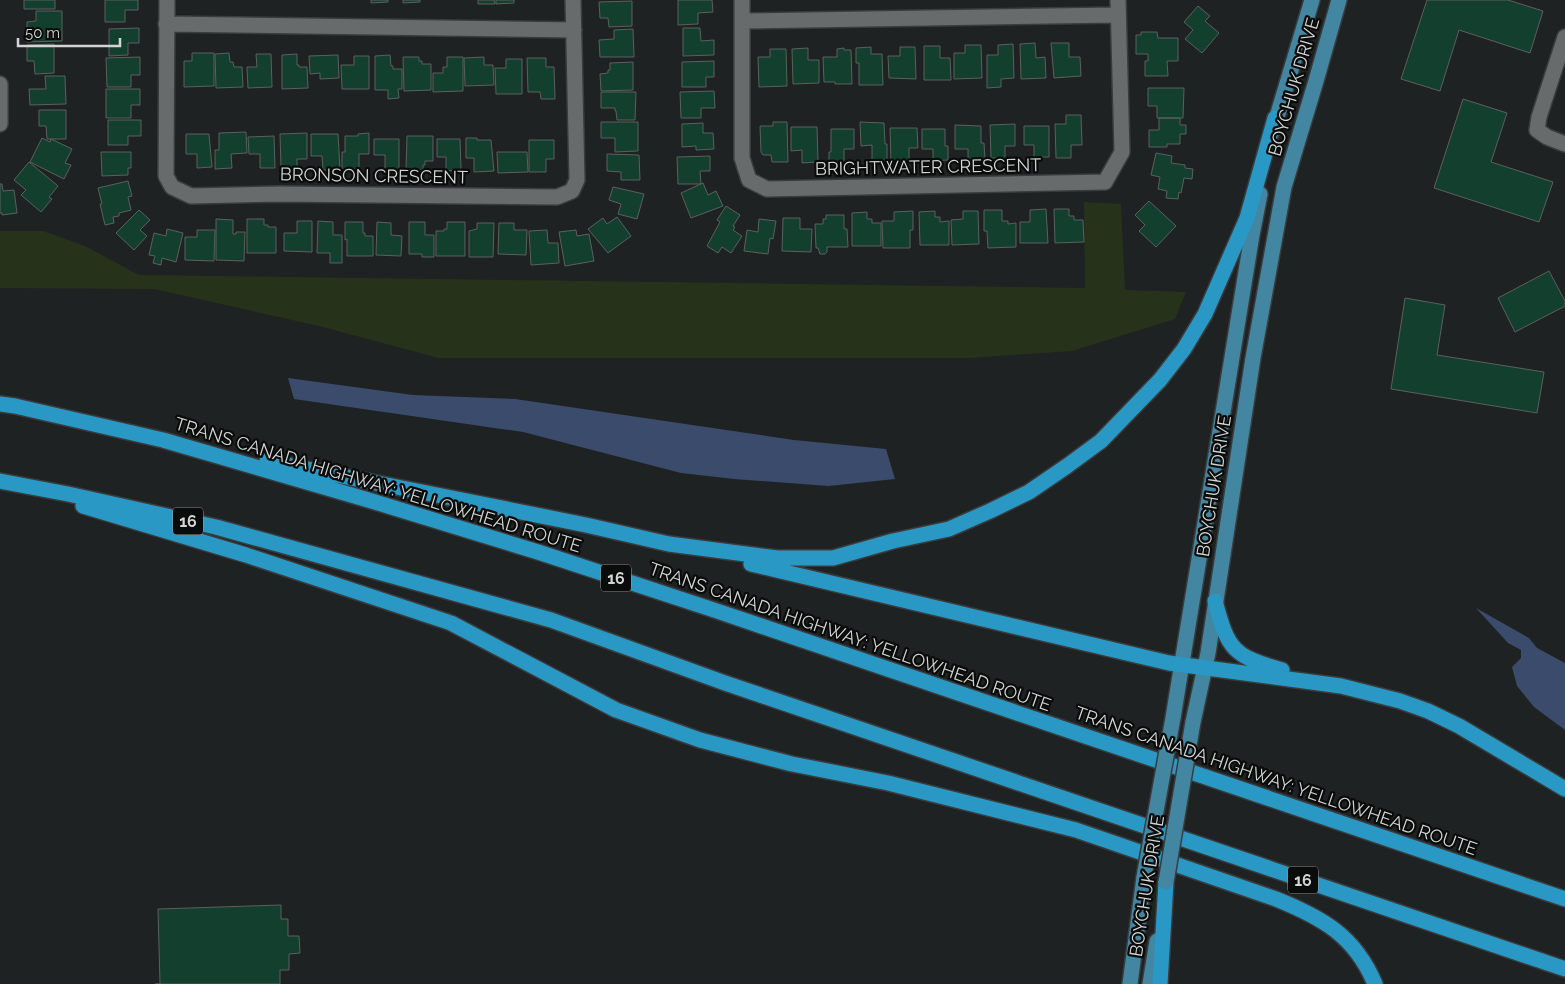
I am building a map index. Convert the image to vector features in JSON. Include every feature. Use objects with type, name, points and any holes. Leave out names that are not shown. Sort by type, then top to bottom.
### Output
[{"type":"highway","points":[[669,544],[777,558],[833,558],[949,529],[1029,492],[1068,466],[1101,440],[1160,380],[1184,350],[1205,314],[1246,218],[1275,118]]},
{"type":"highway","name":"TRANS CANADA HIGHWAY: YELLOWHEAD ROUTE","points":[[0,404],[163,440],[366,499],[557,558],[1565,899]]},
{"type":"highway","points":[[163,440],[576,523],[1182,665],[1341,686]]},
{"type":"highway","points":[[0,481],[246,555],[451,623],[616,710],[700,740],[792,764],[888,784],[1076,830],[1276,899],[1308,912],[1333,927],[1366,964],[1375,984]]},
{"type":"highway","name":"16","points":[[0,481],[216,527],[551,620],[725,683],[1565,969]]},
{"type":"highway","points":[[1215,601],[1221,625],[1232,647],[1253,662],[1400,701],[1428,711],[1482,738],[1565,789]]},
{"type":"highway","points":[[1160,984],[1166,882]]},
{"type":"main road","name":"BOYCHUK DRIVE","points":[[1130,984],[1144,878],[1182,665],[1252,235],[1275,118],[1312,0]]},
{"type":"main road","name":"BOYCHUK DRIVE","points":[[1150,984],[1193,722],[1205,667],[1253,358],[1284,187],[1339,0]]},
{"type":"street","name":"BRONSON CRESCENT","points":[[167,0],[166,176],[172,187],[191,196],[280,194],[557,197],[572,191],[577,180],[573,0]]},
{"type":"street","name":"BRIGHTWATER CRESCENT","points":[[742,0],[742,158],[749,180],[767,189],[1105,182],[1122,152],[1118,8]]},
{"type":"street","points":[[742,21],[1118,8]]},
{"type":"street","points":[[166,24],[574,30]]},
{"type":"street","points":[[1565,37],[1539,117],[1537,130],[1546,137],[1565,144]]},
{"type":"street","points":[[0,84],[0,124]]},
{"type":"green space","points":[[1084,202],[1121,204],[1125,290],[1186,292],[1175,319],[1072,351],[968,358],[439,358],[319,326],[154,289],[0,288],[0,231],[43,231],[85,246],[139,275],[1085,288]]},
{"type":"water","points":[[288,378],[413,395],[515,399],[794,440],[886,449],[895,479],[829,486],[681,473],[523,432],[294,399]]},
{"type":"water","points":[[1476,608],[1529,638],[1537,648],[1565,663],[1565,730],[1534,707],[1517,686],[1512,667],[1521,658],[1521,650],[1508,643]]},
{"type":"building","points":[[24,0],[55,0],[55,9],[24,9]]},
{"type":"building","points":[[105,0],[138,0],[138,10],[125,10],[125,22],[105,22]]},
{"type":"building","points":[[371,0],[388,0],[388,2],[371,3]]},
{"type":"building","points":[[403,0],[420,0],[420,2],[403,3]]},
{"type":"building","points":[[478,0],[494,0],[495,4],[478,4]]},
{"type":"building","points":[[496,0],[514,0],[514,3],[496,4]]},
{"type":"building","points":[[678,0],[712,0],[713,12],[698,13],[698,24],[678,25]]},
{"type":"building","points":[[1427,0],[1508,0],[1543,11],[1530,53],[1459,30],[1440,91],[1401,79]]},
{"type":"building","points":[[632,1],[632,26],[609,27],[608,18],[600,18],[599,2]]},
{"type":"building","points":[[1198,6],[1210,16],[1205,21],[1219,33],[1202,53],[1185,39],[1193,30],[1184,22]]},
{"type":"building","points":[[36,11],[62,11],[62,41],[27,42],[27,22],[36,21]]},
{"type":"building","points":[[139,28],[139,43],[128,43],[128,55],[109,56],[109,29]]},
{"type":"building","points":[[683,28],[700,28],[701,41],[714,40],[714,55],[683,56]]},
{"type":"building","points":[[633,29],[634,57],[600,57],[599,40],[614,39],[614,30]]},
{"type":"building","points":[[1141,32],[1157,32],[1158,38],[1178,38],[1178,61],[1167,61],[1168,76],[1145,76],[1145,61],[1148,61],[1148,54],[1136,54],[1136,35],[1141,35]]},
{"type":"building","points":[[1035,43],[1036,58],[1045,57],[1046,78],[1021,79],[1020,44]]},
{"type":"building","points":[[1051,43],[1069,43],[1069,57],[1080,57],[1081,76],[1054,78]]},
{"type":"building","points":[[54,44],[54,73],[35,74],[34,61],[27,61],[27,45]]},
{"type":"building","points":[[1013,44],[1014,78],[1001,79],[1001,87],[987,88],[987,55],[998,55],[998,45]]},
{"type":"building","points":[[965,45],[981,45],[982,78],[954,79],[954,53],[965,53]]},
{"type":"building","points":[[924,46],[940,46],[940,58],[950,58],[951,80],[924,80]]},
{"type":"building","points":[[871,47],[871,54],[882,54],[883,85],[859,85],[859,63],[856,63],[856,48]]},
{"type":"building","points":[[900,47],[915,47],[916,79],[889,78],[888,56],[900,56]]},
{"type":"building","points":[[808,48],[808,60],[819,60],[819,83],[793,84],[792,49]]},
{"type":"building","points":[[844,48],[844,50],[851,50],[852,84],[824,82],[823,57],[837,57],[837,49]]},
{"type":"building","points":[[770,49],[786,49],[787,86],[759,87],[758,57],[770,57]]},
{"type":"building","points":[[192,53],[214,53],[214,86],[184,87],[184,61],[192,61]]},
{"type":"building","points":[[229,53],[230,62],[233,62],[234,67],[242,67],[243,87],[216,88],[215,54]]},
{"type":"building","points":[[256,54],[271,54],[272,87],[248,88],[247,67],[257,67]]},
{"type":"building","points":[[297,54],[297,65],[299,67],[307,67],[308,88],[282,89],[282,55]]},
{"type":"building","points":[[338,55],[339,78],[320,79],[320,73],[310,74],[309,56]]},
{"type":"building","points":[[390,55],[393,69],[402,69],[402,89],[398,89],[399,98],[388,99],[388,90],[375,90],[375,56]]},
{"type":"building","points":[[354,56],[369,56],[369,89],[342,89],[341,65],[354,65]]},
{"type":"building","points":[[140,57],[140,75],[131,75],[131,87],[107,87],[106,58]]},
{"type":"building","points":[[403,57],[419,57],[419,61],[422,61],[422,64],[431,64],[431,90],[404,91]]},
{"type":"building","points":[[447,57],[463,57],[463,91],[433,92],[433,73],[443,73],[443,67],[447,67]]},
{"type":"building","points":[[484,57],[484,65],[493,65],[494,85],[465,86],[464,58]]},
{"type":"building","points":[[527,58],[546,58],[546,67],[554,67],[555,99],[541,99],[540,92],[528,92]]},
{"type":"building","points":[[506,59],[522,59],[522,94],[496,94],[495,68],[506,68]]},
{"type":"building","points":[[714,61],[714,77],[706,77],[706,87],[682,87],[682,62]]},
{"type":"building","points":[[633,62],[633,90],[601,91],[600,74],[608,73],[610,63]]},
{"type":"building","points":[[45,76],[65,76],[66,104],[30,105],[29,89],[46,89]]},
{"type":"building","points":[[1148,88],[1184,88],[1183,118],[1157,118],[1157,106],[1148,106]]},
{"type":"building","points":[[106,89],[140,89],[140,105],[131,105],[131,118],[106,118]]},
{"type":"building","points":[[714,91],[715,108],[701,108],[701,118],[681,118],[680,92]]},
{"type":"building","points":[[601,92],[636,92],[635,120],[617,120],[615,108],[601,108]]},
{"type":"building","points":[[1463,99],[1507,113],[1491,162],[1553,182],[1539,222],[1434,188]]},
{"type":"building","points":[[39,110],[66,110],[66,139],[47,139],[46,126],[39,126]]},
{"type":"building","points":[[1066,115],[1081,115],[1082,145],[1071,145],[1071,158],[1056,158],[1055,124],[1066,124]]},
{"type":"building","points":[[1159,118],[1180,118],[1180,125],[1186,125],[1186,134],[1180,134],[1180,144],[1167,144],[1167,147],[1149,147],[1149,130],[1159,130]]},
{"type":"building","points":[[108,120],[141,120],[141,136],[128,136],[128,145],[108,145]]},
{"type":"building","points":[[601,122],[638,122],[638,151],[615,152],[615,138],[601,138]]},
{"type":"building","points":[[773,122],[787,122],[788,162],[772,162],[771,155],[763,155],[761,152],[760,126],[773,126]]},
{"type":"building","points":[[860,122],[884,123],[887,160],[872,160],[872,145],[861,146]]},
{"type":"building","points":[[703,123],[703,133],[713,133],[714,149],[696,150],[696,146],[682,147],[682,124]]},
{"type":"building","points":[[1015,124],[1015,146],[1005,146],[1005,158],[991,158],[990,125]]},
{"type":"building","points":[[955,125],[981,126],[981,143],[984,143],[985,159],[968,159],[968,149],[955,149]]},
{"type":"building","points":[[1024,126],[1049,126],[1049,157],[1034,157],[1034,145],[1024,145]]},
{"type":"building","points":[[791,127],[817,127],[818,162],[802,163],[802,150],[791,151]]},
{"type":"building","points":[[890,128],[917,128],[918,148],[909,148],[909,162],[891,162]]},
{"type":"building","points":[[831,129],[854,129],[854,149],[844,149],[844,162],[829,162]]},
{"type":"building","points":[[922,129],[945,129],[945,146],[948,146],[948,160],[933,161],[933,149],[922,149]]},
{"type":"building","points":[[246,132],[247,153],[231,154],[232,168],[215,169],[215,150],[219,150],[219,133]]},
{"type":"building","points":[[307,133],[307,159],[297,159],[297,168],[281,168],[280,134]]},
{"type":"building","points":[[369,133],[369,154],[359,154],[359,169],[342,169],[342,152],[345,152],[345,136],[358,136],[358,134]]},
{"type":"building","points":[[186,134],[209,134],[212,167],[197,168],[197,154],[186,154]]},
{"type":"building","points":[[311,134],[338,134],[340,170],[323,170],[322,156],[311,156]]},
{"type":"building","points":[[274,136],[275,168],[260,168],[260,154],[249,154],[248,137]]},
{"type":"building","points":[[407,136],[433,136],[433,161],[425,161],[423,170],[406,170]]},
{"type":"building","points":[[42,138],[50,142],[51,139],[72,149],[65,163],[71,165],[64,179],[30,162]]},
{"type":"building","points":[[466,138],[491,140],[494,171],[474,172],[474,158],[466,158]]},
{"type":"building","points":[[374,139],[399,139],[399,170],[385,170],[385,155],[374,155]]},
{"type":"building","points":[[437,139],[460,139],[461,170],[446,171],[446,157],[437,157]]},
{"type":"building","points":[[529,140],[554,140],[554,159],[546,159],[546,172],[529,172]]},
{"type":"building","points":[[101,152],[131,152],[131,168],[128,168],[128,175],[102,176]]},
{"type":"building","points":[[497,152],[527,152],[528,172],[498,173]]},
{"type":"building","points":[[1156,153],[1172,156],[1171,163],[1185,165],[1185,168],[1193,169],[1192,179],[1184,178],[1178,199],[1166,198],[1167,191],[1158,189],[1160,177],[1151,175]]},
{"type":"building","points":[[607,154],[639,155],[640,180],[621,180],[621,172],[607,171]]},
{"type":"building","points":[[710,156],[710,171],[700,171],[701,184],[678,184],[677,157]]},
{"type":"building","points":[[29,162],[58,186],[49,197],[52,199],[41,212],[21,195],[26,190],[14,180]]},
{"type":"building","points":[[128,181],[132,196],[128,197],[131,210],[119,213],[119,216],[113,217],[114,223],[105,225],[98,188]]},
{"type":"building","points":[[703,183],[708,195],[716,191],[723,206],[691,218],[681,193]]},
{"type":"building","points":[[0,184],[2,184],[3,191],[14,190],[17,213],[2,215],[0,213]]},
{"type":"building","points":[[613,187],[644,194],[637,219],[618,214],[621,204],[609,200]]},
{"type":"building","points":[[1149,201],[1176,226],[1156,247],[1139,231],[1145,225],[1135,215]]},
{"type":"building","points":[[726,206],[740,215],[733,226],[735,227],[733,230],[742,236],[731,253],[722,247],[718,253],[707,246],[720,222],[717,220]]},
{"type":"building","points":[[1046,209],[1048,243],[1020,243],[1020,222],[1030,222],[1030,210]]},
{"type":"building","points":[[1054,209],[1069,209],[1069,216],[1074,216],[1074,220],[1083,220],[1084,242],[1055,243]]},
{"type":"building","points":[[139,210],[150,220],[140,230],[147,236],[134,250],[116,233]]},
{"type":"building","points":[[984,210],[1002,210],[1002,221],[1008,221],[1008,224],[1016,223],[1016,247],[988,248],[987,231],[984,231]]},
{"type":"building","points":[[913,211],[913,230],[910,230],[910,248],[883,248],[882,221],[894,221],[894,212]]},
{"type":"building","points":[[935,211],[935,217],[940,217],[940,222],[949,221],[949,245],[920,245],[919,212]]},
{"type":"building","points":[[963,211],[978,211],[979,244],[952,245],[951,220],[963,219]]},
{"type":"building","points":[[867,212],[867,219],[872,219],[872,223],[881,223],[881,246],[852,246],[852,213]]},
{"type":"building","points":[[826,215],[844,215],[844,229],[847,229],[848,247],[827,247],[825,254],[820,254],[818,248],[816,248],[815,224],[823,224],[823,219],[826,219]]},
{"type":"building","points":[[617,217],[631,236],[608,253],[588,229],[603,218],[607,224]]},
{"type":"building","points":[[783,218],[800,218],[800,229],[812,229],[811,252],[782,251]]},
{"type":"building","points":[[216,219],[233,220],[233,234],[245,232],[244,261],[216,260]]},
{"type":"building","points":[[247,219],[264,219],[264,225],[276,227],[276,253],[247,253]]},
{"type":"building","points":[[759,219],[776,221],[773,239],[770,238],[768,254],[744,251],[747,230],[758,232]]},
{"type":"building","points":[[297,221],[312,221],[312,252],[284,251],[284,233],[297,233]]},
{"type":"building","points":[[318,221],[333,222],[333,235],[342,235],[342,263],[330,263],[330,253],[317,253]]},
{"type":"building","points":[[345,222],[363,222],[363,233],[365,233],[365,236],[373,236],[373,256],[347,256]]},
{"type":"building","points":[[377,222],[391,223],[391,235],[402,236],[401,256],[376,255]]},
{"type":"building","points":[[409,222],[425,222],[425,235],[434,235],[434,257],[422,257],[422,254],[409,254]]},
{"type":"building","points":[[447,222],[465,222],[465,256],[436,256],[436,231],[447,229]]},
{"type":"building","points":[[477,223],[494,223],[493,257],[469,257],[469,231],[477,229]]},
{"type":"building","points":[[499,223],[514,223],[514,230],[527,230],[526,255],[498,254]]},
{"type":"building","points":[[167,229],[183,233],[176,262],[162,258],[161,265],[153,263],[155,256],[149,255],[154,233],[166,236]]},
{"type":"building","points":[[197,230],[215,230],[214,261],[185,260],[185,237],[197,237]]},
{"type":"building","points":[[547,230],[548,243],[558,243],[559,263],[531,265],[529,231]]},
{"type":"building","points":[[576,230],[577,236],[589,234],[594,261],[565,266],[559,232]]},
{"type":"building","points":[[1549,271],[1565,301],[1565,306],[1515,332],[1498,298]]},
{"type":"building","points":[[1405,298],[1445,305],[1437,355],[1544,372],[1537,413],[1391,389]]},
{"type":"building","points":[[281,905],[281,919],[288,919],[288,936],[299,936],[300,953],[289,954],[289,970],[280,970],[280,984],[160,984],[158,909]]}]
